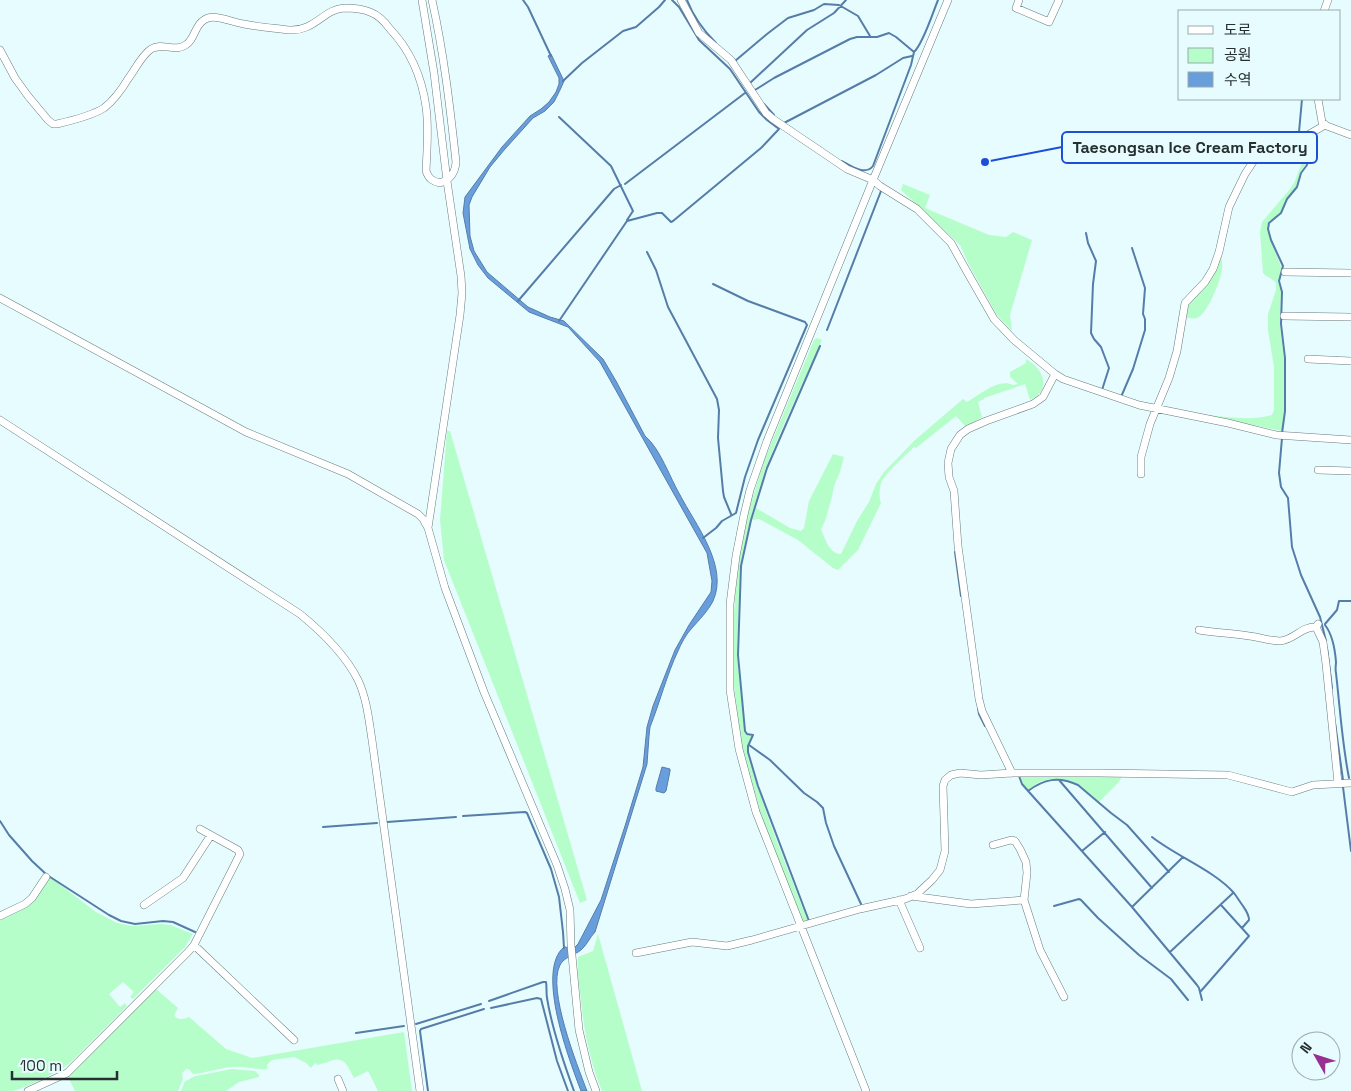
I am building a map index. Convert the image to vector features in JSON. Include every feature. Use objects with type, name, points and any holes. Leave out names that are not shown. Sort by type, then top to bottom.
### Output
[{"type":"street","points":[[422,0],[434,72],[462,293],[428,528]]},
{"type":"street","points":[[0,50],[15,78],[28,96],[48,120],[53,124],[58,124],[104,108],[125,84],[146,54],[155,48],[177,49],[184,47],[190,42],[197,26],[204,20],[219,18],[246,25],[295,30],[305,28],[329,13],[342,8],[371,12],[383,20],[395,34],[414,63],[426,105],[428,126],[426,171],[433,182],[440,184],[451,178],[455,171],[456,162],[441,40],[432,0]]},
{"type":"street","points":[[681,0],[699,33],[731,60],[766,112],[785,128],[847,169],[873,180],[917,209],[951,243],[994,319],[1014,340],[1055,374],[1139,405],[1276,435],[1351,440]]},
{"type":"street","points":[[866,1091],[756,812],[738,749],[730,690],[730,604],[736,556],[750,490],[767,442],[948,0]]},
{"type":"street","points":[[1019,0],[1016,8],[1050,22],[1058,0]]},
{"type":"street","points":[[1318,100],[1322,122],[1340,132],[1351,135]]},
{"type":"street","points":[[1141,474],[1141,458],[1150,424],[1178,352],[1185,303],[1205,282],[1213,269],[1219,252],[1229,206],[1245,174],[1257,156],[1291,139],[1315,132],[1325,125]]},
{"type":"street","points":[[1129,137],[1203,145],[1257,156]]},
{"type":"street","points":[[1285,272],[1351,273]]},
{"type":"street","points":[[0,298],[246,432],[348,474],[424,519],[445,588],[484,692],[557,865],[570,910],[571,945],[579,1030],[589,1072],[596,1091]]},
{"type":"street","points":[[1284,316],[1351,317]]},
{"type":"street","points":[[1308,359],[1351,361]]},
{"type":"street","points":[[1012,773],[982,711],[979,699],[958,546],[954,491],[949,477],[948,463],[951,449],[960,436],[968,429],[1033,404],[1043,397],[1055,374]]},
{"type":"street","points":[[0,420],[300,614],[315,626],[345,660],[358,681],[365,703],[372,740],[420,1091]]},
{"type":"street","points":[[1318,470],[1351,471]]},
{"type":"street","points":[[1198,630],[1233,633],[1281,641],[1291,638],[1310,626],[1317,625],[1323,642],[1326,664],[1338,783]]},
{"type":"street","points":[[636,953],[692,942],[727,946],[860,908],[899,900],[926,888],[940,870],[945,851],[943,786],[945,780],[951,775],[960,773],[981,775],[1012,773],[1228,775],[1292,792],[1313,785],[1351,783]]},
{"type":"street","points":[[28,1091],[67,1073],[194,945],[240,854],[238,850],[200,829]]},
{"type":"street","points":[[144,905],[183,878],[211,835]]},
{"type":"street","points":[[993,845],[1011,840],[1020,849],[1026,862],[1027,873],[1024,900],[1040,950],[1064,997]]},
{"type":"street","points":[[0,916],[25,904],[32,898],[46,877]]},
{"type":"street","points":[[910,896],[971,904],[1024,900]]},
{"type":"street","points":[[899,900],[920,948]]},
{"type":"street","points":[[194,945],[294,1040]]},
{"type":"street","points":[[338,1079],[343,1091]]},
{"type":"green space","points":[[1300,138],[1304,143],[1306,164],[1300,172],[1297,186],[1286,199],[1281,212],[1268,223],[1267,230],[1282,269],[1278,282],[1281,292],[1280,325],[1284,358],[1282,431],[1206,415],[1256,418],[1272,415],[1274,410],[1274,367],[1268,330],[1268,314],[1276,290],[1276,283],[1263,273],[1260,232],[1262,222],[1294,183],[1305,155],[1295,141]]},
{"type":"green space","points":[[903,184],[930,195],[925,208],[989,235],[1006,237],[1013,232],[1032,240],[1010,315],[1012,331],[997,315],[960,245],[901,190]]},
{"type":"green space","points":[[1221,253],[1221,274],[1209,304],[1205,311],[1197,318],[1185,317],[1187,304]]},
{"type":"green space","points":[[817,338],[822,340],[766,467],[750,520],[740,566],[737,655],[745,731],[752,736],[747,746],[747,751],[783,858],[808,921],[803,923],[759,809],[741,746],[734,685],[732,643],[740,550],[750,506],[765,458],[814,340]]},
{"type":"green space","points":[[1026,359],[1037,368],[1043,379],[1041,391],[1037,396],[1030,400],[1025,384],[984,398],[978,402],[982,417],[966,427],[956,416],[916,448],[914,447],[883,479],[880,491],[881,503],[858,550],[838,570],[798,540],[759,519],[752,520],[756,508],[790,528],[801,531],[804,528],[809,501],[833,454],[844,457],[821,529],[830,548],[841,554],[857,521],[869,502],[876,484],[884,472],[915,440],[963,399],[967,402],[995,385],[1018,384],[1010,377],[1010,372],[1026,363]]},
{"type":"green space","points":[[447,431],[450,431],[587,900],[580,903],[444,560],[440,520]]},
{"type":"green space","points":[[1020,775],[1122,777],[1099,802],[1078,784],[1059,779],[1039,782],[1028,790],[1020,779]]},
{"type":"green space","points":[[50,877],[96,912],[117,923],[132,926],[171,925],[193,934],[185,947],[133,999],[130,997],[134,992],[123,982],[109,994],[120,1007],[125,1003],[127,1006],[69,1064],[25,1087],[12,1091],[0,1091],[0,918],[34,899]]},
{"type":"green space","points":[[598,934],[642,1091],[602,1091],[591,1058],[582,1012],[578,979],[578,957],[593,951]]},
{"type":"green space","points":[[156,989],[178,1008],[174,1015],[177,1018],[189,1017],[226,1049],[252,1058],[404,1032],[412,1091],[378,1091],[368,1071],[354,1078],[343,1061],[335,1060],[318,1065],[315,1063],[311,1068],[294,1057],[272,1060],[267,1065],[267,1069],[232,1067],[193,1074],[189,1069],[186,1069],[182,1073],[183,1079],[178,1091],[75,1091],[67,1075]]},
{"type":"green space","points":[[232,1069],[255,1071],[259,1077],[239,1082],[226,1091],[181,1091],[185,1081],[193,1077]]},
{"type":"water","points":[[551,54],[564,81],[554,102],[545,111],[533,118],[505,149],[490,167],[472,197],[469,205],[470,236],[474,251],[487,272],[528,307],[564,321],[603,359],[645,436],[660,455],[701,532],[714,560],[717,574],[717,588],[713,601],[681,645],[670,669],[650,727],[647,764],[595,932],[581,950],[562,962],[557,976],[560,1009],[587,1091],[581,1091],[563,1039],[554,995],[553,976],[556,959],[564,947],[574,948],[578,944],[601,900],[643,767],[647,727],[653,706],[675,650],[711,592],[712,581],[707,553],[600,362],[568,327],[529,312],[488,278],[478,265],[470,249],[463,213],[465,197],[502,147],[530,116],[549,102],[556,92],[559,78],[548,56]]},
{"type":"water","points":[[662,767],[670,769],[664,793],[656,791]]},
{"type":"waterway","points":[[523,0],[551,56]]},
{"type":"waterway","points":[[563,81],[582,63],[623,31],[636,27],[665,0]]},
{"type":"waterway","points":[[559,321],[627,221],[657,213],[662,213],[671,222],[673,221],[761,148],[779,129],[759,112],[730,69],[699,40],[679,7],[672,0]]},
{"type":"waterway","points":[[687,0],[699,23],[716,43]]},
{"type":"waterway","points":[[750,83],[807,30],[834,13],[846,0]]},
{"type":"waterway","points":[[842,161],[862,170],[870,169],[873,166],[911,65],[914,52],[924,35],[938,0]]},
{"type":"waterway","points":[[735,61],[788,18],[814,10],[824,4],[839,5],[858,16],[870,36]]},
{"type":"waterway","points":[[755,90],[774,78],[857,37],[877,37],[889,33],[914,52]]},
{"type":"waterway","points":[[784,123],[876,75],[903,58],[912,56]]},
{"type":"waterway","points":[[625,184],[745,93]]},
{"type":"waterway","points":[[1300,136],[1302,100]]},
{"type":"waterway","points":[[764,104],[774,115]]},
{"type":"waterway","points":[[559,117],[611,166],[633,211],[627,220]]},
{"type":"waterway","points":[[1282,433],[1285,411],[1285,358],[1281,324],[1282,292],[1279,281],[1283,266],[1268,229],[1269,223],[1281,213],[1287,199],[1297,187],[1301,173],[1307,165],[1308,159],[1303,140]]},
{"type":"waterway","points":[[518,301],[614,189],[621,185]]},
{"type":"waterway","points":[[827,330],[881,191]]},
{"type":"waterway","points":[[1086,233],[1096,261],[1091,333],[1101,347],[1109,368],[1102,390]]},
{"type":"waterway","points":[[1121,397],[1133,369],[1145,330],[1143,314],[1145,288],[1132,248]]},
{"type":"waterway","points":[[647,252],[656,270],[668,307],[717,399],[719,410],[718,438],[723,491],[731,514]]},
{"type":"waterway","points":[[703,538],[722,521],[736,513],[745,477],[758,440],[807,325],[805,322],[748,301],[713,284]]},
{"type":"waterway","points":[[809,921],[758,786],[748,752],[748,746],[753,735],[747,734],[745,731],[738,655],[741,566],[751,520],[767,468],[820,346]]},
{"type":"waterway","points":[[1282,438],[1279,473],[1281,487],[1288,498],[1292,547],[1301,575],[1320,617],[1326,641]]},
{"type":"waterway","points":[[955,552],[961,596]]},
{"type":"waterway","points":[[1325,624],[1337,610],[1339,601],[1351,601]]},
{"type":"waterway","points":[[1325,625],[1335,652],[1341,726],[1349,778]]},
{"type":"waterway","points":[[1327,648],[1332,688]]},
{"type":"waterway","points":[[978,707],[985,726]]},
{"type":"waterway","points":[[1335,723],[1343,780]]},
{"type":"waterway","points":[[749,745],[770,760],[804,793],[823,808],[834,846],[861,904]]},
{"type":"waterway","points":[[1019,776],[1022,784],[1132,907],[1197,985],[1202,1000]]},
{"type":"waterway","points":[[1028,791],[1046,781],[1052,780],[1064,780],[1078,785],[1127,825],[1169,872]]},
{"type":"waterway","points":[[1059,780],[1152,888]]},
{"type":"waterway","points":[[1343,787],[1351,851]]},
{"type":"waterway","points":[[463,816],[527,813],[551,869],[559,897],[564,948]]},
{"type":"waterway","points":[[387,822],[456,817]]},
{"type":"waterway","points":[[0,821],[9,835],[47,875],[109,915],[121,921],[135,924],[163,921],[173,922],[195,932]]},
{"type":"waterway","points":[[323,827],[377,823]]},
{"type":"waterway","points":[[1082,851],[1105,832]]},
{"type":"waterway","points":[[1152,837],[1217,878],[1234,893],[1246,911],[1249,920],[1242,928]]},
{"type":"waterway","points":[[1132,907],[1183,857]]},
{"type":"waterway","points":[[1170,952],[1233,893]]},
{"type":"waterway","points":[[1054,906],[1081,900],[1139,955],[1171,979],[1188,1000]]},
{"type":"waterway","points":[[1201,991],[1249,936],[1221,905]]},
{"type":"waterway","points":[[489,1001],[546,982],[552,1021],[574,1091]]},
{"type":"waterway","points":[[491,1008],[537,998],[541,999],[557,1061],[568,1091]]},
{"type":"waterway","points":[[416,1024],[481,1004]]},
{"type":"waterway","points":[[428,1091],[421,1029],[484,1009]]},
{"type":"waterway","points":[[356,1033],[404,1026]]},
{"type":"place","name":"Taesongsan Ice Cream Factory","points":[[985,162]]}]
